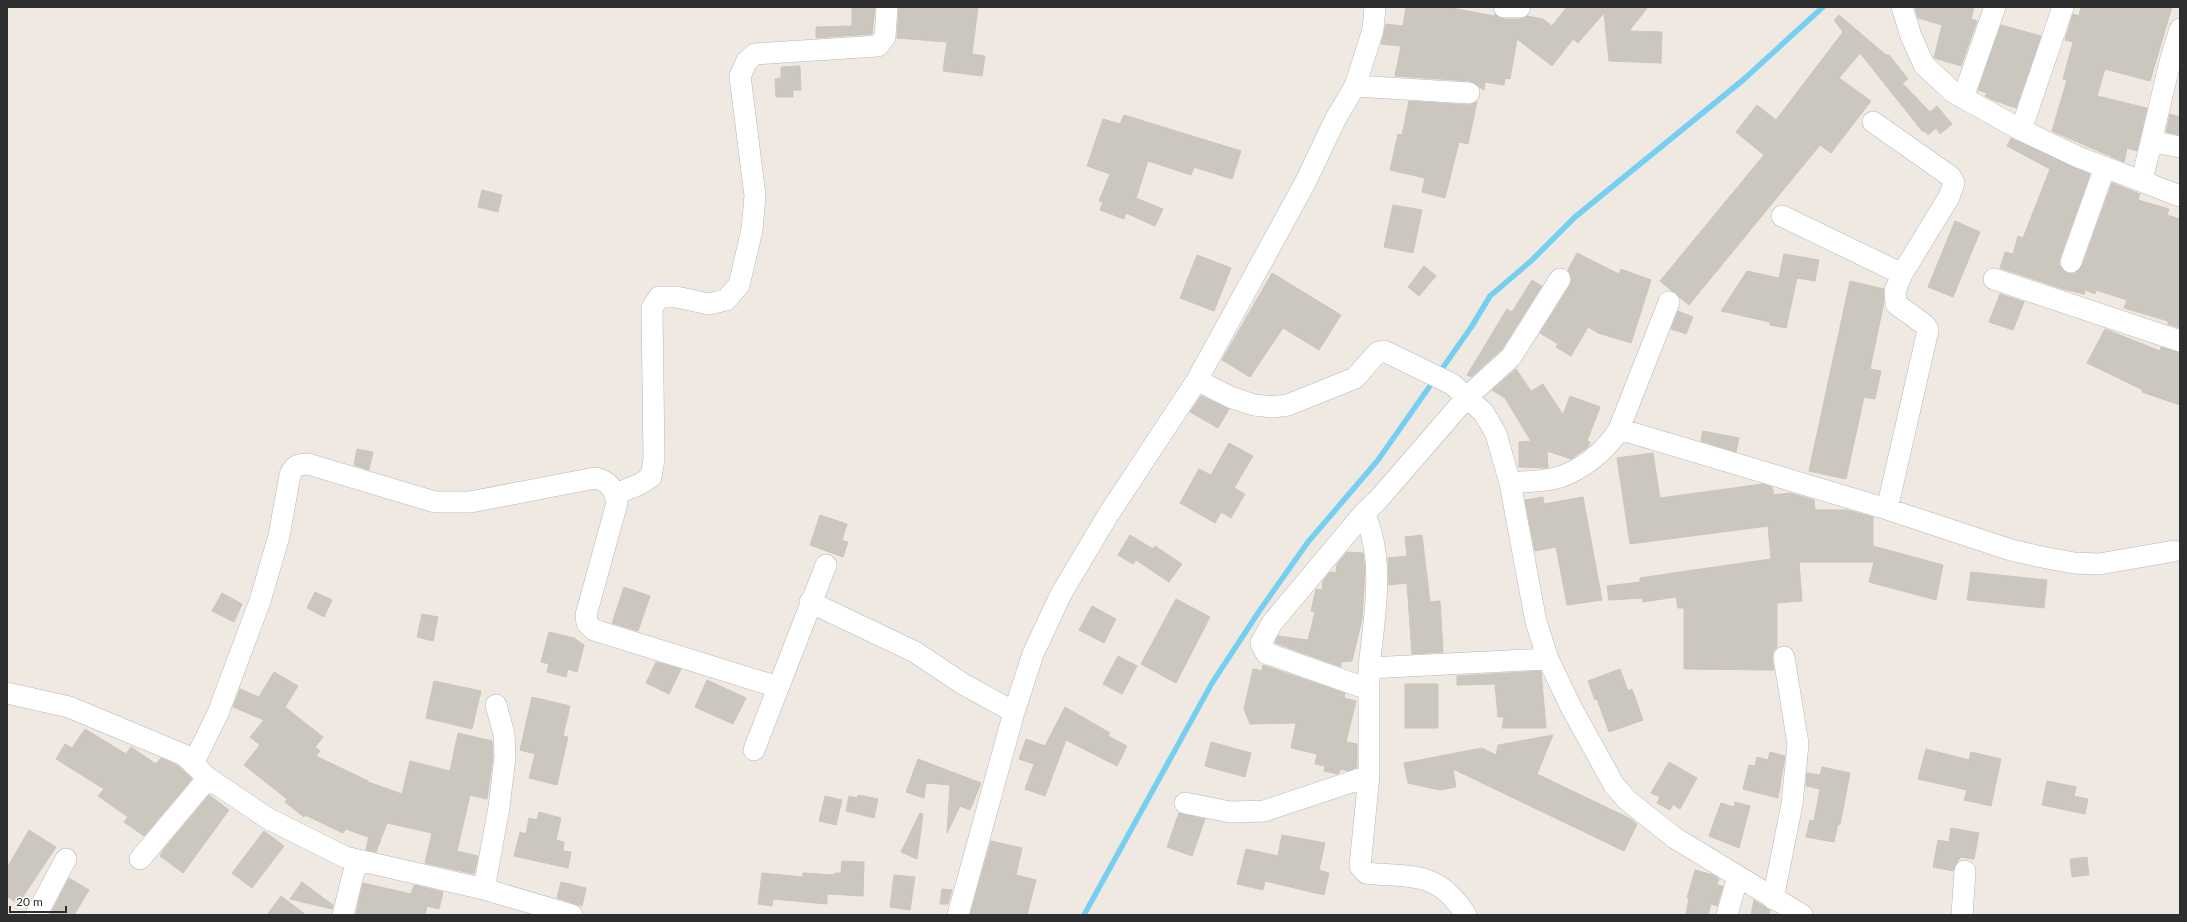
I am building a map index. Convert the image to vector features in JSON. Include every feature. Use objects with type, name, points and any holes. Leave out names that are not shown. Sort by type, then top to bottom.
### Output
[{"type":"street","points":[[616,494],[640,484],[651,477],[654,459],[652,308],[659,297],[676,297],[709,304],[726,300],[739,285],[752,230],[756,196],[740,76],[747,61],[755,54],[878,46],[885,37],[887,7]]},
{"type":"street","points":[[958,915],[1014,712],[1033,654],[1061,594],[1108,515],[1197,380],[1258,272],[1305,183],[1335,120],[1355,86],[1373,30],[1375,7]]},
{"type":"street","points":[[1504,7],[1520,7]]},
{"type":"street","points":[[1902,7],[1911,36],[1924,65],[1963,98],[2021,130],[2078,156],[2180,196]]},
{"type":"street","points":[[1963,98],[1995,7]]},
{"type":"street","points":[[2021,130],[2063,7]]},
{"type":"street","points":[[2142,180],[2170,58],[2180,29]]},
{"type":"street","points":[[1355,86],[1469,93]]},
{"type":"street","points":[[1873,122],[1950,176],[1954,183],[1949,197],[1902,274],[1895,291],[1896,304],[1925,325],[1928,330],[1886,509]]},
{"type":"street","points":[[2152,140],[2180,147]]},
{"type":"street","points":[[2071,262],[2105,166]]},
{"type":"street","points":[[1782,216],[1902,274]]},
{"type":"street","points":[[1368,689],[1266,653],[1261,643],[1272,623],[1370,507],[1467,397],[1511,357],[1560,279]]},
{"type":"street","points":[[1994,279],[2180,341]]},
{"type":"street","points":[[1510,483],[1560,477],[1588,462],[1606,447],[1619,429],[1669,302]]},
{"type":"street","points":[[1197,380],[1230,397],[1254,405],[1273,407],[1288,405],[1355,378],[1378,352],[1387,352],[1452,384],[1467,397],[1484,413],[1496,434],[1510,483],[1536,622],[1548,660],[1571,707],[1620,793],[1674,838],[1738,876],[1773,899],[1802,915]]},
{"type":"street","points":[[1619,429],[1886,509],[2011,550],[2074,563],[2099,564],[2174,551]]},
{"type":"street","points":[[193,764],[218,713],[260,601],[279,536],[290,475],[293,467],[299,464],[308,464],[435,502],[452,504],[470,502],[595,478],[605,480],[616,494],[617,503],[612,528],[586,615],[587,623],[594,630],[778,687]]},
{"type":"street","points":[[1370,507],[1376,559],[1375,668],[1368,689],[1369,776],[1360,866],[1366,873],[1428,879],[1440,885],[1451,895],[1466,915]]},
{"type":"street","points":[[754,750],[810,602],[826,565]]},
{"type":"street","points":[[810,602],[914,652],[963,684],[1014,712]]},
{"type":"street","points":[[1773,899],[1792,804],[1798,744],[1784,657]]},
{"type":"street","points":[[1375,668],[1548,660]]},
{"type":"street","points":[[7,693],[69,707],[184,755],[208,778],[267,818],[345,857],[361,862],[484,889],[522,907],[572,915]]},
{"type":"street","points":[[484,889],[499,807],[505,757],[504,734],[496,705]]},
{"type":"street","points":[[1185,803],[1230,812],[1257,812],[1369,776]]},
{"type":"street","points":[[140,859],[208,778]]},
{"type":"street","points":[[36,915],[66,859]]},
{"type":"street","points":[[343,915],[354,871],[361,862]]},
{"type":"street","points":[[1962,915],[1965,871]]},
{"type":"street","points":[[1727,915],[1738,876]]},
{"type":"building","points":[[852,7],[875,7],[872,34],[816,38],[816,27],[852,26]]},
{"type":"building","points":[[899,7],[978,7],[972,54],[985,56],[982,76],[943,71],[947,42],[897,38]]},
{"type":"building","points":[[1406,7],[1447,7],[1494,16],[1495,14],[1504,19],[1520,19],[1527,16],[1543,19],[1552,26],[1567,7],[1648,7],[1629,31],[1662,32],[1661,63],[1609,61],[1604,13],[1578,43],[1573,39],[1552,66],[1517,39],[1510,79],[1505,78],[1504,85],[1485,82],[1484,90],[1470,81],[1395,76],[1401,46],[1381,44],[1386,24],[1403,26]]},
{"type":"building","points":[[1915,7],[1974,7],[1971,19],[1977,21],[1961,66],[1934,58],[1942,25],[1918,18]]},
{"type":"building","points":[[2081,7],[2172,7],[2150,81],[2105,69],[2097,96],[2147,108],[2137,151],[2127,148],[2124,162],[2052,131],[2067,80],[2063,79],[2073,42],[2065,40],[2073,14],[2079,16]]},
{"type":"building","points":[[1839,15],[1886,55],[1889,55],[1908,79],[1902,83],[1930,112],[1937,106],[1952,124],[1940,134],[1936,128],[1928,135],[1925,131],[1923,132],[1860,53],[1839,78],[1871,101],[1831,153],[1820,145],[1689,305],[1660,281],[1764,155],[1736,132],[1757,105],[1776,120],[1843,32],[1834,20]]},
{"type":"building","points":[[2001,25],[2041,36],[2016,108],[1993,100],[1985,96],[1987,93],[1978,90]]},
{"type":"building","points":[[800,66],[801,90],[793,90],[793,97],[776,97],[775,79],[781,78],[781,67]]},
{"type":"building","points":[[1409,101],[1468,105],[1477,102],[1468,144],[1459,142],[1445,198],[1422,192],[1425,178],[1390,170],[1398,134],[1402,135]]},
{"type":"building","points":[[2170,114],[2180,117],[2180,135],[2166,132]]},
{"type":"building","points":[[1124,115],[1241,151],[1232,179],[1194,167],[1191,175],[1148,161],[1136,198],[1163,209],[1155,226],[1126,213],[1124,219],[1100,210],[1103,202],[1099,201],[1110,174],[1087,166],[1103,119],[1120,124]]},
{"type":"building","points":[[2011,138],[2090,174],[2060,258],[2059,265],[2067,273],[2074,274],[2082,266],[2112,183],[2140,194],[2138,200],[2169,209],[2167,215],[2180,219],[2180,328],[2168,324],[2168,321],[2124,308],[2127,300],[2096,290],[2095,294],[2085,290],[2084,294],[2063,289],[2000,268],[2005,252],[2013,254],[2018,236],[2023,238],[2050,169],[2007,146]]},
{"type":"building","points":[[482,190],[502,195],[498,212],[478,207]]},
{"type":"building","points":[[1393,205],[1422,210],[1413,253],[1384,247]]},
{"type":"building","points":[[1955,221],[1980,232],[1953,297],[1928,287]]},
{"type":"building","points":[[1577,253],[1619,274],[1621,269],[1651,280],[1631,343],[1598,333],[1588,327],[1571,356],[1556,347],[1558,344],[1540,333],[1570,285],[1572,279],[1568,270]]},
{"type":"building","points":[[1784,254],[1819,260],[1815,281],[1797,278],[1786,328],[1770,325],[1770,322],[1721,311],[1747,271],[1779,278]]},
{"type":"building","points":[[1197,255],[1231,268],[1214,311],[1180,298]]},
{"type":"building","points":[[1424,266],[1436,276],[1419,296],[1408,287]]},
{"type":"building","points":[[1272,273],[1341,315],[1319,350],[1283,328],[1250,377],[1222,360]]},
{"type":"building","points":[[1532,280],[1542,286],[1502,349],[1471,377],[1467,375],[1507,309],[1512,312]]},
{"type":"building","points":[[1850,281],[1884,289],[1884,302],[1870,369],[1881,371],[1875,399],[1864,397],[1846,479],[1809,471]]},
{"type":"building","points":[[2000,294],[2024,302],[2013,330],[1989,322]]},
{"type":"building","points":[[1678,311],[1693,317],[1686,334],[1671,329]]},
{"type":"building","points":[[2105,329],[2160,351],[2161,347],[2180,353],[2180,405],[2142,392],[2143,390],[2087,363]]},
{"type":"building","points":[[1516,369],[1531,391],[1543,384],[1563,415],[1570,396],[1600,407],[1587,441],[1590,442],[1588,447],[1571,459],[1547,451],[1548,468],[1519,467],[1519,442],[1531,441],[1505,398],[1492,390]]},
{"type":"building","points":[[1201,396],[1229,409],[1218,428],[1190,412]]},
{"type":"building","points":[[1703,431],[1739,438],[1736,452],[1701,441]]},
{"type":"building","points":[[1229,443],[1253,456],[1234,488],[1245,494],[1231,518],[1221,512],[1215,523],[1180,503],[1199,469],[1211,475]]},
{"type":"building","points":[[357,449],[373,452],[369,470],[354,465]]},
{"type":"building","points":[[1653,453],[1660,498],[1763,484],[1772,487],[1774,495],[1790,493],[1814,500],[1815,510],[1847,510],[1873,517],[1873,546],[1943,565],[1936,600],[1869,582],[1874,562],[1799,562],[1802,601],[1777,603],[1777,647],[1773,652],[1772,659],[1774,670],[1684,669],[1684,608],[1678,608],[1676,597],[1643,602],[1642,598],[1609,600],[1607,586],[1640,582],[1640,578],[1771,559],[1768,526],[1630,544],[1617,458]]},
{"type":"building","points":[[1543,497],[1544,504],[1583,497],[1602,600],[1567,605],[1556,547],[1535,551],[1525,500]]},
{"type":"building","points":[[820,515],[847,524],[842,540],[848,542],[843,557],[810,545]]},
{"type":"building","points":[[1130,535],[1153,549],[1155,546],[1182,564],[1169,582],[1136,560],[1133,564],[1118,555]]},
{"type":"building","points":[[1422,535],[1430,602],[1440,601],[1443,652],[1412,654],[1407,583],[1389,585],[1388,558],[1407,556],[1405,537]]},
{"type":"building","points":[[1347,552],[1363,553],[1365,570],[1362,619],[1352,661],[1341,662],[1341,667],[1275,643],[1278,636],[1308,640],[1315,612],[1311,611],[1316,589],[1322,590],[1323,581],[1330,572],[1336,573],[1337,564]]},
{"type":"building","points":[[1971,572],[2047,580],[2044,608],[1967,600]]},
{"type":"building","points":[[624,587],[650,596],[638,631],[612,623]]},
{"type":"building","points":[[315,592],[332,600],[324,617],[307,608]]},
{"type":"building","points":[[222,593],[242,604],[234,622],[212,611]]},
{"type":"building","points":[[1176,599],[1210,617],[1176,683],[1141,664]]},
{"type":"building","points":[[1092,606],[1116,619],[1104,643],[1079,630]]},
{"type":"building","points":[[422,614],[438,617],[433,641],[417,637]]},
{"type":"building","points":[[549,632],[574,638],[584,645],[577,672],[568,669],[566,677],[547,672],[549,664],[541,662]]},
{"type":"building","points":[[1118,656],[1137,666],[1122,694],[1103,684]]},
{"type":"building","points":[[656,662],[681,669],[669,694],[646,683]]},
{"type":"building","points":[[1263,665],[1345,693],[1344,698],[1356,701],[1346,742],[1357,744],[1357,767],[1348,771],[1341,769],[1338,774],[1324,771],[1325,766],[1315,764],[1317,754],[1291,748],[1296,723],[1250,724],[1244,709],[1253,669],[1262,671]]},
{"type":"building","points":[[1620,669],[1628,691],[1632,689],[1643,720],[1609,732],[1597,699],[1595,700],[1588,681]]},
{"type":"building","points":[[1541,671],[1546,728],[1502,728],[1504,717],[1498,717],[1495,684],[1457,685],[1457,676]]},
{"type":"building","points":[[274,672],[298,686],[285,707],[323,737],[315,747],[320,751],[316,756],[368,782],[402,794],[410,761],[450,771],[458,733],[492,741],[493,757],[487,799],[470,795],[457,851],[478,856],[474,874],[425,863],[432,833],[387,823],[376,852],[366,850],[369,835],[368,837],[346,829],[343,833],[305,815],[304,817],[285,802],[287,799],[244,765],[260,745],[250,737],[264,720],[233,707],[240,689],[259,697]]},
{"type":"building","points":[[707,680],[746,698],[733,724],[695,707]]},
{"type":"building","points":[[434,681],[481,691],[472,729],[426,718]]},
{"type":"building","points":[[1405,684],[1438,684],[1438,728],[1405,728]]},
{"type":"building","points":[[532,697],[570,706],[563,736],[568,737],[557,785],[529,778],[535,754],[520,750]]},
{"type":"building","points":[[1065,707],[1110,733],[1108,736],[1127,746],[1117,766],[1066,740],[1045,796],[1025,789],[1034,764],[1019,759],[1026,739],[1045,746]]},
{"type":"building","points":[[85,729],[126,754],[131,747],[156,764],[161,758],[177,765],[192,779],[144,836],[124,822],[128,817],[98,796],[104,789],[56,759],[65,744],[72,748]]},
{"type":"building","points":[[1553,735],[1537,774],[1631,819],[1637,824],[1624,851],[1453,769],[1456,787],[1440,790],[1408,783],[1404,763],[1482,748],[1496,755],[1498,745]]},
{"type":"building","points":[[1211,742],[1251,753],[1245,777],[1205,766]]},
{"type":"building","points":[[1926,749],[1969,760],[1971,752],[2001,759],[1991,806],[1964,800],[1967,790],[1918,779]]},
{"type":"building","points":[[1770,752],[1785,756],[1778,798],[1743,789],[1749,765],[1755,766],[1757,757],[1768,760]]},
{"type":"building","points":[[918,759],[981,783],[970,810],[960,806],[947,833],[950,785],[926,783],[924,798],[906,792]]},
{"type":"building","points":[[1669,762],[1697,778],[1680,809],[1673,804],[1670,810],[1657,803],[1660,797],[1651,793]]},
{"type":"building","points":[[1822,767],[1850,773],[1840,825],[1838,824],[1834,842],[1806,837],[1810,820],[1814,821],[1820,789],[1806,786],[1807,773],[1820,775]]},
{"type":"building","points":[[2047,781],[2076,787],[2074,796],[2088,799],[2085,814],[2042,805]]},
{"type":"building","points":[[209,795],[229,810],[183,873],[160,856],[163,850]]},
{"type":"building","points":[[858,795],[878,799],[874,818],[846,811],[849,796],[857,798]]},
{"type":"building","points":[[825,796],[842,800],[836,825],[819,821]]},
{"type":"building","points":[[1735,802],[1750,806],[1739,848],[1709,836],[1721,803],[1734,807]]},
{"type":"building","points":[[539,812],[561,818],[556,840],[564,842],[563,851],[571,852],[568,868],[514,856],[520,832],[526,834],[529,818],[537,820]]},
{"type":"building","points":[[920,813],[923,814],[917,859],[901,852]]},
{"type":"building","points":[[1179,813],[1205,819],[1192,856],[1167,847]]},
{"type":"building","points":[[1951,828],[1979,833],[1974,859],[1960,857],[1953,871],[1933,867],[1938,840],[1949,842]]},
{"type":"building","points":[[29,830],[56,847],[18,904],[7,896],[7,868]]},
{"type":"building","points":[[264,831],[284,846],[252,888],[232,873]]},
{"type":"building","points":[[1282,835],[1325,843],[1319,870],[1329,873],[1324,895],[1265,881],[1263,890],[1237,884],[1246,849],[1278,856]]},
{"type":"building","points":[[991,841],[1022,848],[1016,875],[1036,880],[1027,915],[970,915]]},
{"type":"building","points":[[2087,857],[2089,875],[2072,877],[2070,859]]},
{"type":"building","points":[[842,861],[864,862],[863,896],[827,894],[827,904],[773,899],[772,906],[758,904],[762,873],[803,877],[803,873],[834,875],[835,873],[841,873]]},
{"type":"building","points":[[1695,870],[1713,875],[1719,879],[1717,885],[1723,886],[1717,906],[1711,904],[1708,915],[1686,915],[1689,898],[1687,898]]},
{"type":"building","points":[[894,875],[915,877],[910,910],[890,907]]},
{"type":"building","points":[[69,878],[89,890],[74,915],[50,915]]},
{"type":"building","points":[[302,882],[333,905],[332,909],[290,899]]},
{"type":"building","points":[[561,882],[586,888],[582,906],[557,898]]},
{"type":"building","points":[[363,883],[411,894],[414,885],[443,892],[439,909],[427,906],[425,915],[360,915],[356,914]]},
{"type":"building","points":[[942,889],[952,890],[948,904],[940,904]]},
{"type":"building","points":[[281,896],[306,915],[267,915]]},
{"type":"building","points":[[1754,900],[1770,910],[1769,915],[1751,915]]},
{"type":"waterway","points":[[1084,915],[1212,683],[1260,610],[1308,542],[1378,460],[1472,326],[1490,296],[1531,261],[1575,217],[1743,80],[1823,7]]}]
